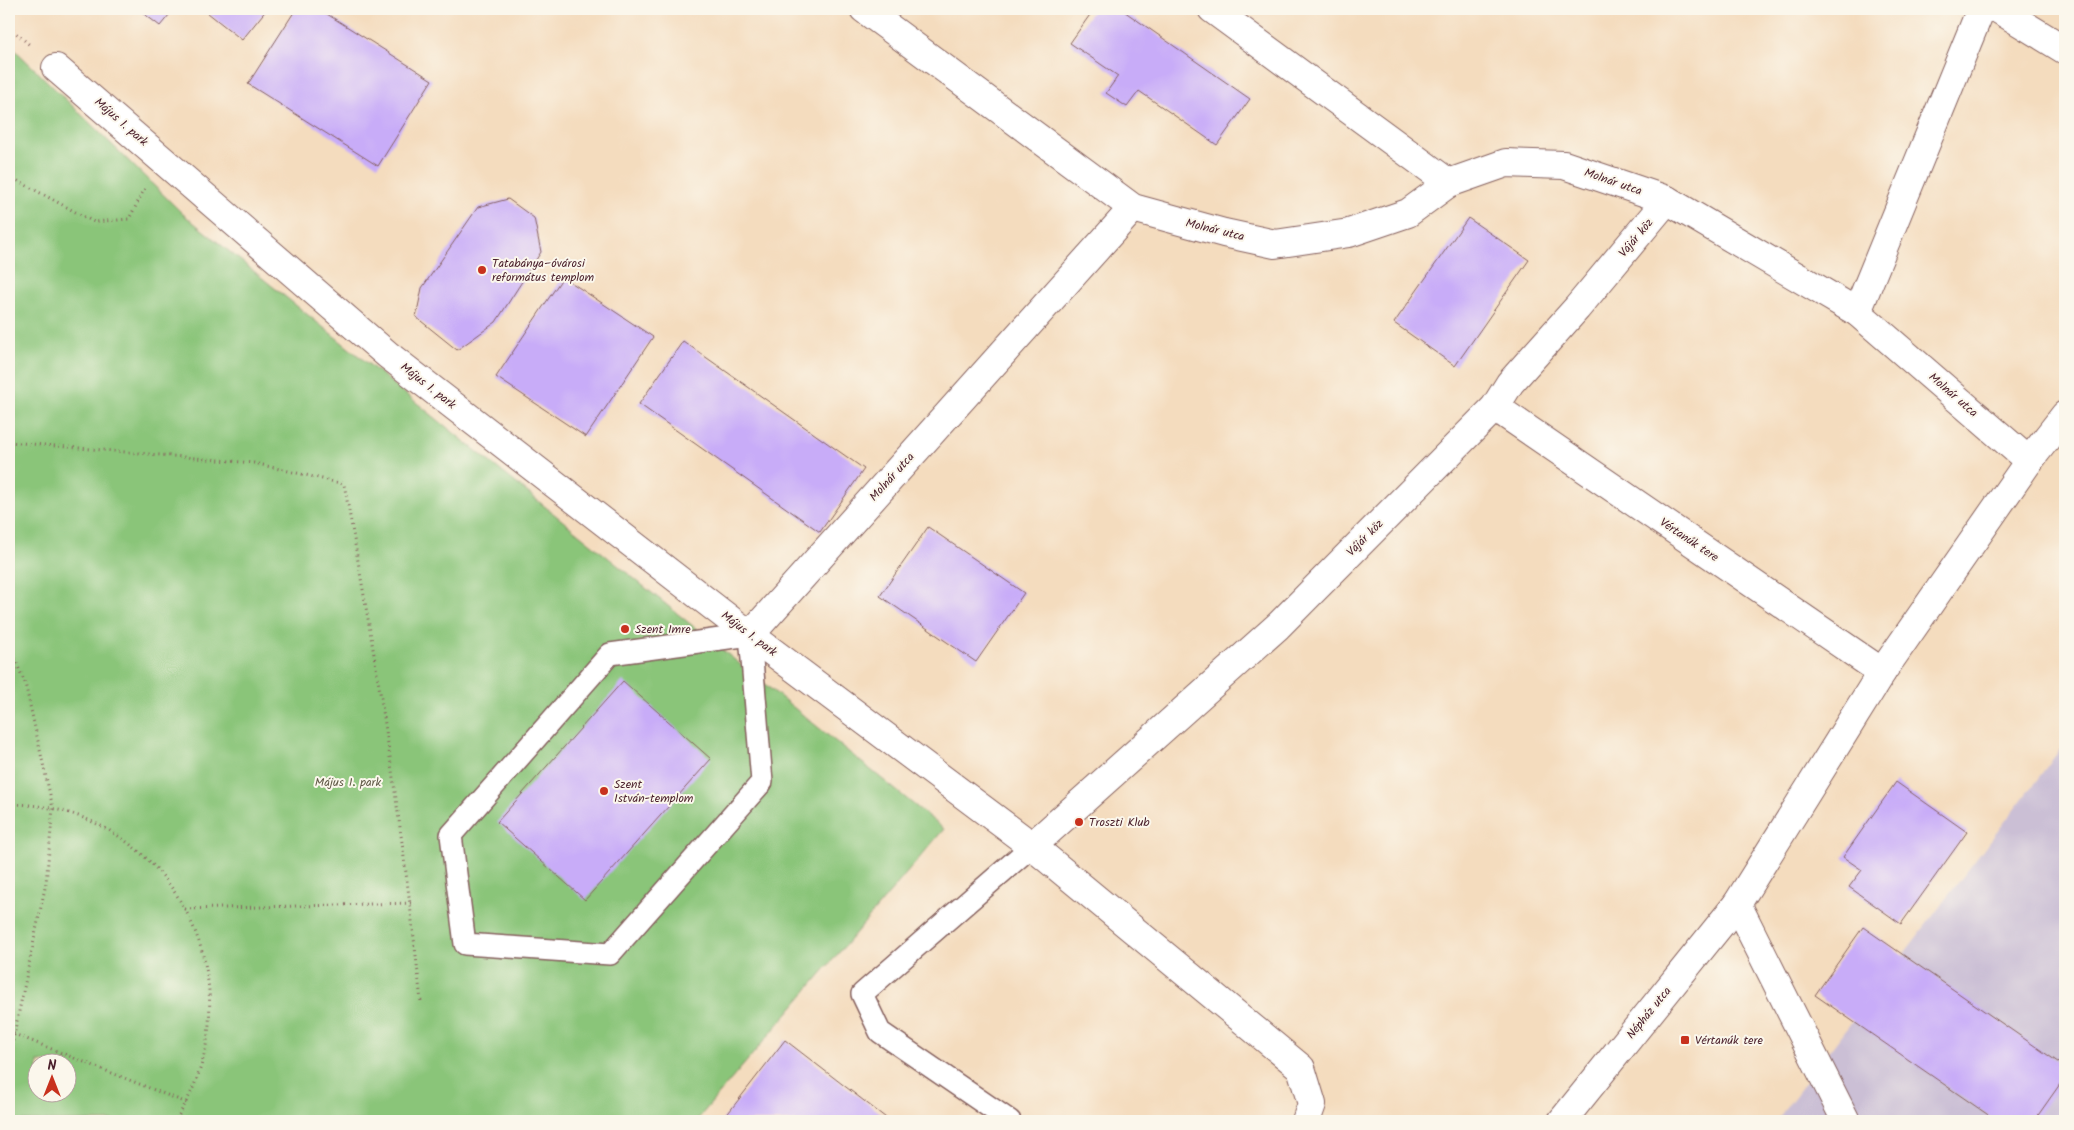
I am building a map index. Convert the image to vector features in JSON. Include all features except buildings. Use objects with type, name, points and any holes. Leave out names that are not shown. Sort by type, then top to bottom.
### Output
[{"type":"street","name":"Molnár utca","points":[[864,9],[1133,208],[1224,233],[1275,244],[1349,233],[1408,213],[1449,183],[1506,163],[1564,165],[1667,200],[1857,312],[2028,460]]},
{"type":"street","points":[[1212,9],[1449,183]]},
{"type":"street","points":[[1857,312],[1981,9]]},
{"type":"street","points":[[1998,9],[2065,50]]},
{"type":"street","name":"Május 1. park","points":[[56,68],[143,141],[388,355],[750,635],[1032,846],[1301,1068],[1312,1104],[1306,1121]]},
{"type":"street","name":"Vájár köz","points":[[1032,846],[1278,626],[1495,407],[1510,383],[1577,308],[1667,200]]},
{"type":"street","name":"Molnár utca","points":[[750,635],[1133,208]]},
{"type":"street","name":"Vértanúk tere","points":[[1495,407],[1882,672]]},
{"type":"street","points":[[1846,1121],[1737,904],[1882,672],[2028,460],[2065,415]]},
{"type":"street","name":"Népház utca","points":[[1562,1121],[1737,904]]},
{"type":"lane","points":[[750,635],[762,782],[610,954],[465,944],[450,835],[610,654],[750,635]]},
{"type":"lane","points":[[1010,1121],[880,1032],[862,994],[1032,846]]},
{"type":"path","points":[[9,176],[94,222],[129,219],[146,187],[147,166],[143,141]]},
{"type":"path","points":[[9,442],[254,463],[344,484],[370,624],[411,903],[421,1002]]},
{"type":"path","points":[[9,645],[24,683],[53,808],[46,883],[9,1059]]},
{"type":"path","points":[[9,804],[53,808],[88,820],[117,836],[144,856],[167,881],[186,909],[199,940],[208,972],[211,1006],[208,1039],[200,1072],[187,1103],[175,1121]]},
{"type":"path","points":[[186,909],[411,903]]},
{"type":"path","points":[[9,1032],[187,1103]]},
{"type":"shaded area","points":[[2065,743],[2065,1121],[1776,1121]]},
{"type":"green space","name":"Május 1. park","points":[[9,44],[183,214],[944,829],[696,1121],[9,1121]]},
{"type":"place","name":"Tatabánya–óvárosi református templom","points":[[482,270]]},
{"type":"place","name":"Szent Imre","points":[[625,629]]},
{"type":"place","name":"Szent István-templom","points":[[604,791]]},
{"type":"place","name":"Troszti Klub","points":[[1079,822]]},
{"type":"place","name":"Vértanúk tere","points":[[1685,1040]]}]
